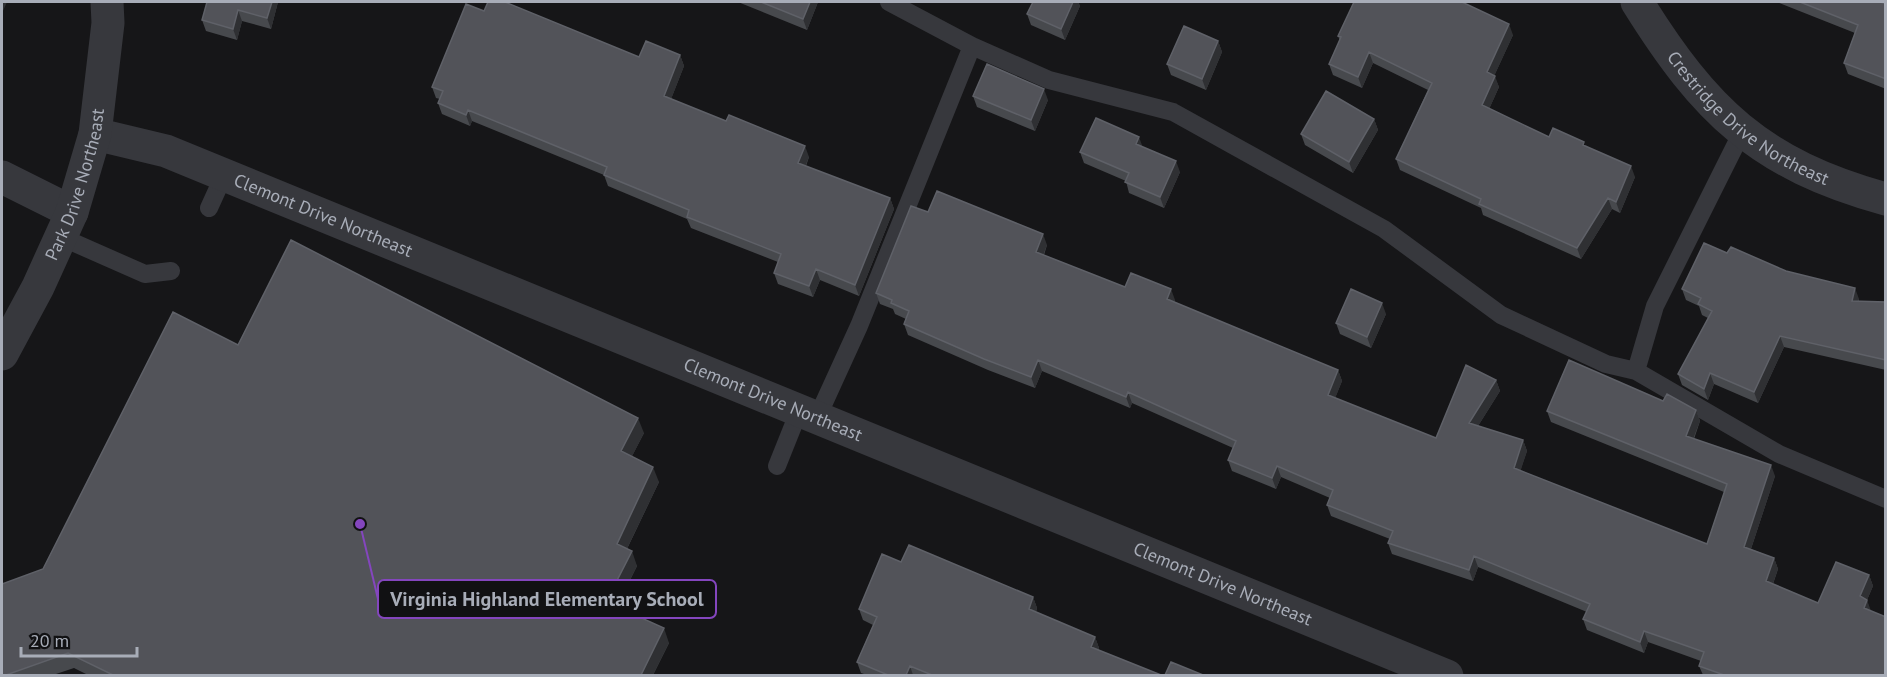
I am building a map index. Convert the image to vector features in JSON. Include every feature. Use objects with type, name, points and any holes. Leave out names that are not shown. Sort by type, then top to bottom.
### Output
[{"type":"street","name":"Park Drive Northeast","points":[[2,354],[38,287],[66,224],[94,134],[108,23],[107,2]]},
{"type":"street","name":"Crestridge Drive Northeast","points":[[1637,2],[1670,55],[1704,96],[1742,132],[1793,165],[1843,187],[1886,199]]},
{"type":"street","name":"Clemont Drive Northeast","points":[[94,134],[166,151],[1447,675]]},
{"type":"street","points":[[2,177],[66,224]]},
{"type":"lane","points":[[889,2],[972,46],[1049,80],[1173,112],[1384,229],[1501,315],[1606,364],[1636,371],[1779,454],[1886,499]]},
{"type":"lane","points":[[777,466],[859,326],[972,46]]},
{"type":"lane","points":[[1636,371],[1655,306],[1742,132]]},
{"type":"lane","points":[[209,208],[224,175]]},
{"type":"lane","points":[[66,224],[145,274],[171,272]]},
{"type":"building","points":[[207,2],[272,2],[267,18],[238,10],[233,29],[202,20]]},
{"type":"building","points":[[488,2],[505,2],[639,57],[646,41],[680,55],[664,96],[726,121],[729,115],[805,146],[798,163],[890,198],[855,285],[816,269],[809,286],[774,273],[781,254],[687,217],[689,210],[604,175],[607,167],[468,110],[466,115],[438,103],[443,91],[432,87],[466,4],[484,11]]},
{"type":"building","points":[[761,2],[810,2],[803,19]]},
{"type":"building","points":[[1033,2],[1073,2],[1061,29],[1027,14]]},
{"type":"building","points":[[1354,2],[1462,2],[1509,24],[1487,72],[1495,76],[1482,105],[1549,137],[1553,128],[1584,142],[1583,145],[1631,166],[1616,202],[1608,198],[1577,248],[1479,204],[1481,199],[1396,159],[1432,83],[1369,52],[1358,77],[1329,64],[1341,37],[1338,36]]},
{"type":"building","points":[[1800,2],[1880,2],[1886,4],[1886,79],[1844,63],[1858,25]]},
{"type":"building","points":[[1184,26],[1218,41],[1202,79],[1167,64]]},
{"type":"building","points":[[987,64],[1044,89],[1031,120],[973,96]]},
{"type":"building","points":[[1326,91],[1374,119],[1349,162],[1301,134]]},
{"type":"building","points":[[1096,118],[1139,137],[1136,144],[1176,161],[1160,197],[1125,182],[1129,173],[1080,152]]},
{"type":"building","points":[[937,191],[1043,234],[1036,252],[1125,287],[1131,273],[1171,289],[1167,299],[1338,370],[1328,395],[1436,438],[1466,365],[1496,380],[1469,423],[1523,440],[1514,468],[1707,544],[1727,484],[1547,411],[1569,360],[1663,401],[1667,394],[1696,410],[1686,436],[1771,465],[1744,547],[1774,558],[1766,581],[1818,603],[1836,562],[1869,575],[1860,596],[1867,600],[1864,608],[1886,617],[1886,675],[1724,675],[1699,666],[1704,652],[1644,631],[1640,642],[1583,619],[1590,604],[1474,556],[1469,570],[1388,543],[1393,531],[1327,505],[1333,490],[1277,466],[1272,478],[1228,460],[1236,441],[1128,392],[1126,397],[1038,360],[1031,377],[904,324],[909,311],[876,293],[911,206],[928,212]]},
{"type":"building","points":[[291,240],[638,418],[621,451],[653,467],[617,544],[632,551],[606,602],[664,628],[641,675],[113,675],[68,653],[2,675],[2,584],[43,569],[173,312],[238,345]]},
{"type":"building","points":[[1704,243],[1727,253],[1731,247],[1786,271],[1855,288],[1852,301],[1886,302],[1886,360],[1780,336],[1754,392],[1710,373],[1704,389],[1678,374],[1712,311],[1698,304],[1701,298],[1682,289]]},
{"type":"building","points":[[1351,289],[1382,303],[1367,337],[1336,323]]},
{"type":"building","points":[[909,545],[1033,597],[1029,609],[1095,637],[1091,647],[1161,675],[932,675],[910,666],[906,675],[888,675],[857,662],[877,617],[859,609],[882,554],[901,562]]},
{"type":"building","points":[[1171,662],[1203,675],[1165,675]]},
{"type":"place","name":"Virginia Highland Elementary School","points":[[360,524]]}]
